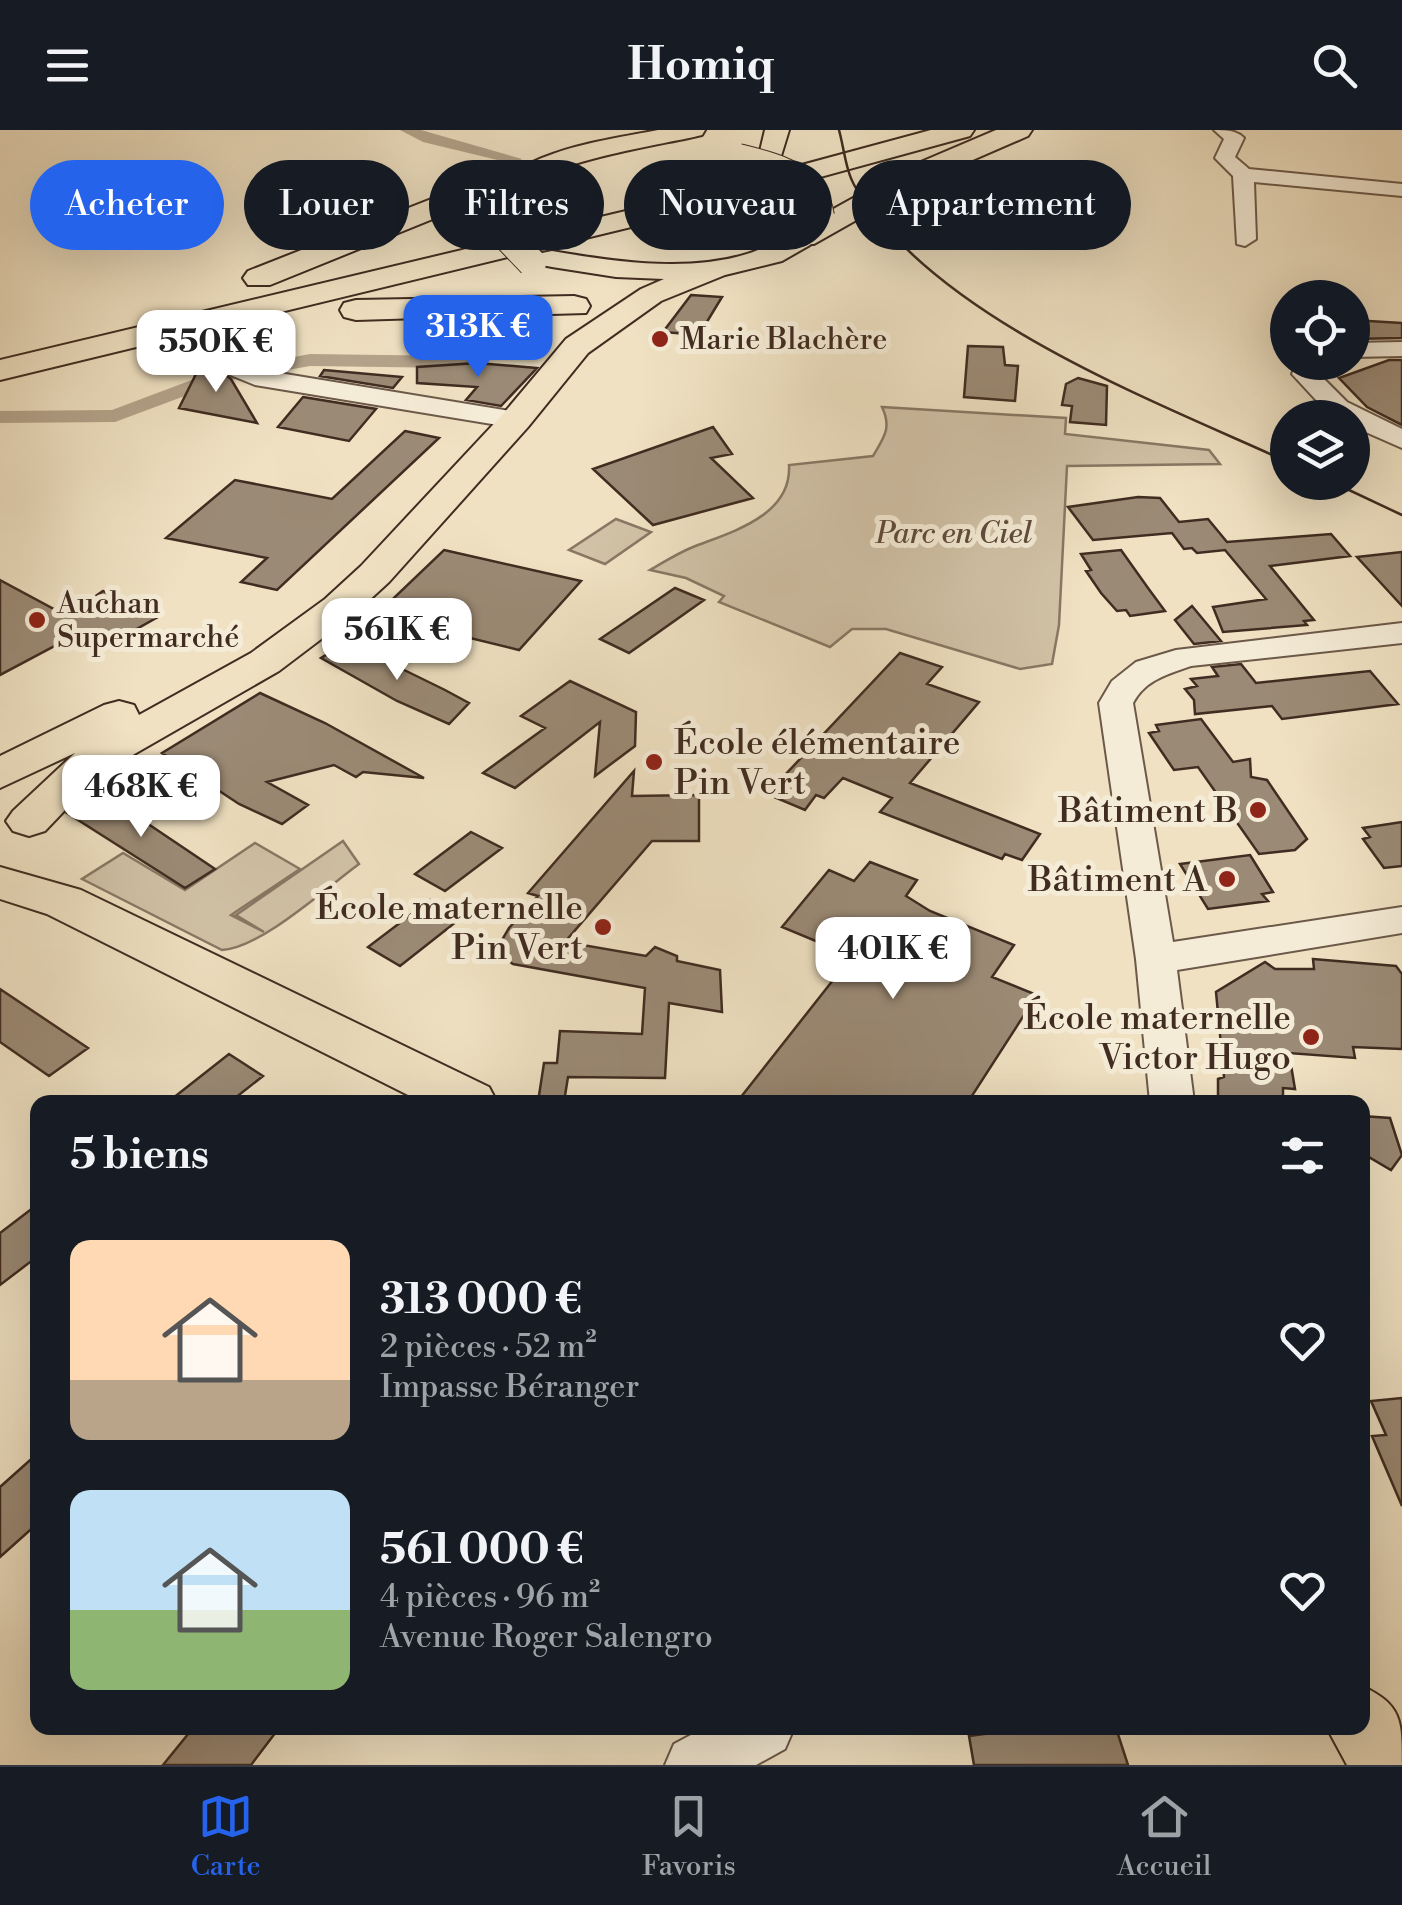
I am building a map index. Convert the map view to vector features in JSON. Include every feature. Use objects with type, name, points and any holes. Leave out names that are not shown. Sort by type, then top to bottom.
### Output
[{"type":"highway","points":[[874,149],[922,130]]},
{"type":"highway","points":[[832,161],[961,130]]},
{"type":"highway","points":[[832,219],[1019,130]]},
{"type":"highway","points":[[0,353],[624,209]]},
{"type":"highway","points":[[0,353],[227,290],[429,210]]},
{"type":"highway","points":[[0,370],[624,213]]},
{"type":"highway","points":[[0,378],[281,318],[371,308],[574,306]]},
{"type":"highway","points":[[457,307],[532,317],[566,335],[577,346]]},
{"type":"main road","points":[[571,160],[644,150],[776,144]]},
{"type":"main road","points":[[527,250],[560,284],[574,306],[579,324],[577,346]]},
{"type":"main road","points":[[533,255],[626,271],[719,267],[753,260],[772,250]]},
{"type":"main road","points":[[64,902],[38,874],[13,830],[101,755],[265,662],[339,608],[516,420],[577,346],[652,295],[719,267]]},
{"type":"main road","points":[[574,306],[652,295]]},
{"type":"main road","points":[[0,774],[339,608]]},
{"type":"main road","points":[[0,883],[64,902],[456,1095]]},
{"type":"main road","points":[[1370,1734],[1393,1765]]},
{"type":"street","points":[[1224,130],[1234,138],[1225,158],[1243,176],[1402,190]]},
{"type":"street","points":[[1243,176],[1245,240]]},
{"type":"street","points":[[1370,349],[1402,348]]},
{"type":"street","points":[[241,372],[516,420]]},
{"type":"street","points":[[1312,380],[1338,408],[1402,440]]},
{"type":"street","points":[[1171,1095],[1156,960],[1116,703],[1124,688],[1148,670],[1188,657],[1402,633]]},
{"type":"street","points":[[1156,960],[1402,920]]},
{"type":"street","points":[[695,1765],[751,1735]]},
{"type":"green space","name":"Parc en Ciel","points":[[882,407],[1066,418],[1065,434],[1209,450],[1220,464],[1067,466],[1059,625],[1052,664],[1020,669],[886,629],[852,629],[830,647],[719,602],[724,596],[686,578],[650,570],[687,549],[756,520],[781,497],[789,465],[873,456],[886,427]]},
{"type":"green space","points":[[616,519],[651,532],[605,564],[569,550]]},
{"type":"green space","points":[[343,841],[359,864],[274,928],[238,947],[222,950],[82,879],[123,853],[185,890],[255,843],[300,869],[231,915],[264,932],[236,915]]},
{"type":"building","points":[[691,295],[722,297],[699,335],[663,332]]},
{"type":"building","points":[[1370,321],[1402,323],[1402,338],[1370,339]]},
{"type":"building","points":[[968,346],[1003,347],[1005,365],[1018,366],[1015,401],[964,397]]},
{"type":"building","points":[[1402,360],[1402,425],[1370,409],[1370,400],[1360,400],[1341,380],[1370,380],[1370,367]]},
{"type":"building","points":[[221,363],[221,371],[231,379],[257,423],[179,408],[201,364]]},
{"type":"building","points":[[477,363],[537,368],[501,406],[466,400],[477,387],[417,383],[417,367]]},
{"type":"building","points":[[324,370],[402,377],[393,388],[320,376]]},
{"type":"building","points":[[1078,378],[1107,386],[1106,425],[1070,422],[1072,406],[1062,405],[1066,384]]},
{"type":"building","points":[[303,397],[376,409],[349,441],[278,427]]},
{"type":"building","points":[[713,427],[732,454],[711,458],[753,498],[653,525],[593,469]]},
{"type":"building","points":[[405,431],[439,438],[277,590],[241,582],[267,558],[166,538],[235,480],[332,499]]},
{"type":"building","points":[[1138,497],[1160,498],[1179,522],[1208,519],[1227,542],[1331,534],[1350,556],[1270,566],[1314,620],[1304,621],[1307,625],[1223,632],[1213,607],[1266,599],[1225,550],[1197,553],[1192,548],[1184,549],[1172,533],[1093,540],[1068,507]]},
{"type":"building","points":[[444,550],[581,581],[519,650],[376,615]]},
{"type":"building","points":[[1121,550],[1165,611],[1130,616],[1126,610],[1117,611],[1101,593],[1086,571],[1091,570],[1081,554]]},
{"type":"building","points":[[1402,552],[1402,606],[1357,557]]},
{"type":"building","points":[[0,580],[67,616],[103,591],[156,618],[110,644],[83,631],[0,675]]},
{"type":"building","points":[[675,588],[704,600],[629,653],[600,639]]},
{"type":"building","points":[[1192,606],[1221,641],[1194,644],[1175,620]]},
{"type":"building","points":[[347,642],[469,703],[449,724],[397,701],[321,658]]},
{"type":"building","points":[[900,653],[942,667],[927,684],[979,702],[910,783],[1040,834],[1022,860],[1005,854],[1002,859],[880,812],[892,798],[843,778],[824,798],[816,795],[805,810],[767,794]]},
{"type":"building","points":[[1241,664],[1256,683],[1370,671],[1398,704],[1282,719],[1272,706],[1195,714],[1194,700],[1185,689],[1197,686],[1191,679],[1218,676],[1212,667]]},
{"type":"building","points":[[570,681],[636,712],[635,746],[595,776],[600,722],[515,788],[483,773],[545,728],[521,716]]},
{"type":"building","points":[[260,693],[325,723],[424,778],[363,772],[356,777],[334,765],[267,782],[308,805],[282,824],[239,804],[162,753]]},
{"type":"building","name":"Bâtiment B","points":[[1201,719],[1233,762],[1250,759],[1251,777],[1267,780],[1307,839],[1295,850],[1259,854],[1198,767],[1174,770],[1149,733],[1159,731],[1156,725]]},
{"type":"building","points":[[634,771],[632,796],[699,795],[699,841],[652,841],[565,942],[646,956],[655,947],[677,956],[677,961],[720,970],[722,1012],[669,1003],[665,1078],[568,1077],[565,1095],[539,1095],[544,1063],[557,1063],[560,1031],[642,1034],[645,988],[513,964],[499,954],[499,945],[509,928],[538,896],[528,893]]},
{"type":"building","points":[[94,795],[123,807],[215,869],[185,888],[67,813]]},
{"type":"building","points":[[1402,822],[1402,866],[1384,868],[1363,839],[1370,837],[1363,828]]},
{"type":"building","points":[[471,832],[502,848],[445,891],[415,874]]},
{"type":"building","name":"Bâtiment A","points":[[1250,855],[1273,892],[1262,894],[1268,901],[1208,909],[1180,864]]},
{"type":"building","points":[[870,862],[917,880],[906,896],[930,911],[1014,945],[992,977],[1037,995],[973,1095],[743,1095],[852,956],[782,927],[829,870],[854,881]]},
{"type":"building","points":[[430,900],[461,918],[400,966],[368,947]]},
{"type":"building","name":"École maternelle Victor Hugo","points":[[1313,959],[1396,966],[1402,974],[1402,1049],[1353,1047],[1355,1058],[1289,1053],[1295,1089],[1283,1088],[1283,1095],[1218,1095],[1218,1079],[1224,1077],[1216,992],[1265,962],[1275,969],[1314,969]]},
{"type":"building","points":[[0,989],[88,1048],[49,1076],[0,1042]]},
{"type":"building","points":[[229,1054],[263,1076],[239,1095],[177,1095]]},
{"type":"building","points":[[1370,1117],[1390,1118],[1402,1155],[1391,1170],[1370,1158]]},
{"type":"building","points":[[30,1210],[30,1262],[0,1285],[0,1233]]},
{"type":"building","points":[[1402,1398],[1402,1506],[1372,1436],[1386,1435],[1371,1401]]},
{"type":"building","points":[[30,1460],[30,1530],[0,1557],[0,1487]]},
{"type":"building","points":[[187,1735],[274,1735],[251,1765],[163,1765]]},
{"type":"building","points":[[1118,1735],[1128,1765],[974,1765],[969,1736]]},
{"type":"waterway","points":[[408,130],[429,139],[514,159]]},
{"type":"waterway","points":[[0,417],[115,416],[220,376],[310,360],[457,362],[527,346]]},
{"type":"tram line","points":[[839,130],[856,188],[893,235],[939,278],[1051,351],[1270,454]]},
{"type":"tram line","points":[[1370,500],[1402,515]]},
{"type":"place","name":"Marie Blachère","points":[[660,339]]},
{"type":"place","name":"Auchan Supermarché","points":[[37,620]]},
{"type":"place","name":"École élémentaire Pin Vert","points":[[654,762]]},
{"type":"place","name":"Bâtiment B","points":[[1258,810]]},
{"type":"place","name":"Bâtiment A","points":[[1227,879]]},
{"type":"place","name":"École maternelle Pin Vert","points":[[603,927]]},
{"type":"place","name":"École maternelle Victor Hugo","points":[[1311,1037]]}]
